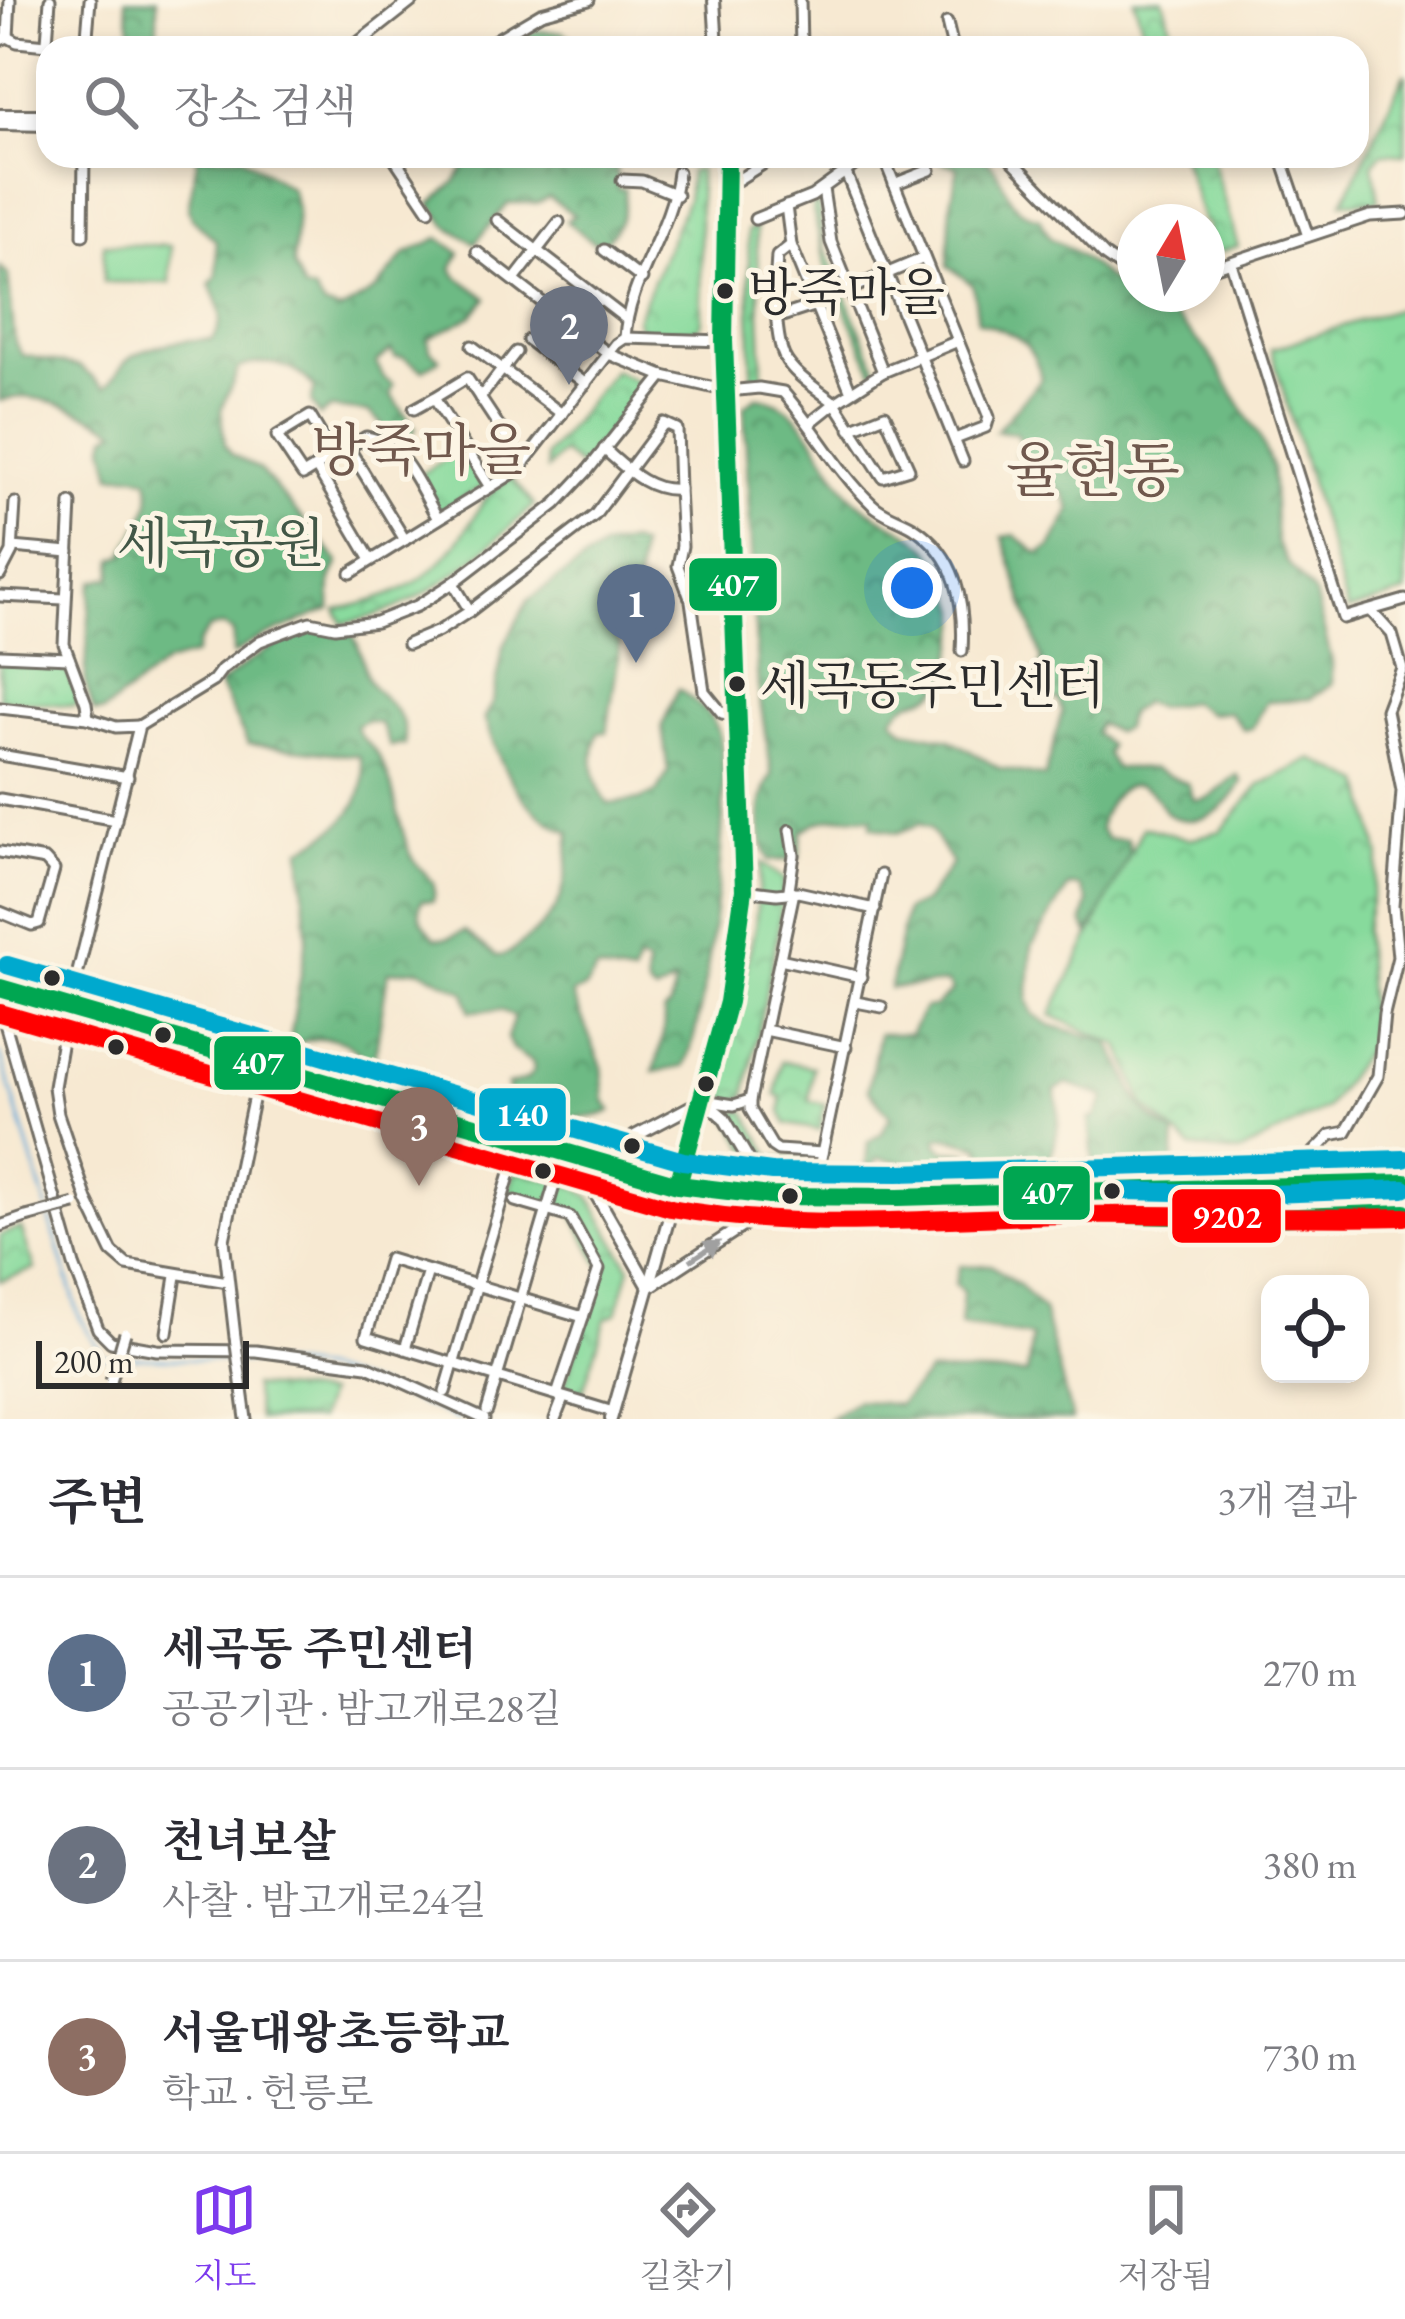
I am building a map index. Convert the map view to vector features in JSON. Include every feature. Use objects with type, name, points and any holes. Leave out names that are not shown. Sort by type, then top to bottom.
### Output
[{"type":"main road","points":[[367,36],[413,0]]},
{"type":"main road","points":[[714,0],[716,36]]},
{"type":"main road","points":[[0,119],[36,116]]},
{"type":"main road","points":[[0,119],[36,124]]},
{"type":"main road","points":[[612,1415],[703,1100],[736,958],[744,890],[724,341],[727,168]]},
{"type":"main road","points":[[3,989],[678,1185],[813,1196],[1405,1183]]},
{"type":"main road","points":[[0,1009],[674,1202],[761,1214],[854,1219],[1149,1214],[1405,1197]]},
{"type":"main road","points":[[597,1162],[703,1100]]},
{"type":"main road","points":[[703,1100],[724,1118],[770,1196]]},
{"type":"main road","points":[[586,1177],[649,1287]]},
{"type":"main road","points":[[1140,1190],[1405,1197]]},
{"type":"main road","points":[[1149,1214],[1271,1219],[1405,1213]]},
{"type":"main road","points":[[649,1287],[761,1214]]},
{"type":"street","points":[[10,0],[4,39],[36,42]]},
{"type":"street","points":[[47,36],[50,0]]},
{"type":"street","points":[[87,36],[90,0]]},
{"type":"street","points":[[501,36],[549,5],[589,0]]},
{"type":"street","points":[[800,0],[801,36]]},
{"type":"street","points":[[947,23],[950,36]]},
{"type":"street","points":[[82,235],[84,168]]},
{"type":"street","points":[[401,168],[429,210]]},
{"type":"street","points":[[728,186],[757,168]]},
{"type":"street","points":[[845,168],[964,461]]},
{"type":"street","points":[[755,219],[823,189],[853,168]]},
{"type":"street","points":[[888,168],[988,417],[986,427],[955,439]]},
{"type":"street","points":[[1020,168],[1117,264]]},
{"type":"street","points":[[1285,168],[1307,236]]},
{"type":"street","points":[[894,184],[930,170]]},
{"type":"street","points":[[351,572],[524,464],[625,338],[626,319],[677,195],[678,172]]},
{"type":"street","points":[[622,180],[642,181],[677,195]]},
{"type":"street","points":[[823,189],[831,242],[883,372]]},
{"type":"street","points":[[787,206],[791,245],[851,392]]},
{"type":"street","points":[[1225,265],[1370,216],[1405,214]]},
{"type":"street","points":[[497,220],[626,319]]},
{"type":"street","points":[[514,280],[559,222]]},
{"type":"street","points":[[791,245],[777,256],[784,358],[835,404],[850,429],[883,478],[909,469],[885,415],[850,429]]},
{"type":"street","points":[[604,250],[643,279]]},
{"type":"street","points":[[477,251],[609,353],[663,376],[728,391],[783,392],[874,507],[915,528],[946,557],[965,609],[962,651]]},
{"type":"street","points":[[850,289],[924,258]]},
{"type":"street","points":[[1231,263],[1343,618],[1405,600]]},
{"type":"street","points":[[779,317],[813,306]]},
{"type":"street","points":[[625,338],[724,341]]},
{"type":"street","points":[[528,340],[586,384]]},
{"type":"street","points":[[810,423],[883,372],[958,340]]},
{"type":"street","points":[[472,346],[562,414]]},
{"type":"street","points":[[480,398],[516,352]]},
{"type":"street","points":[[0,708],[88,718],[116,727],[139,726],[213,681],[244,651],[276,634],[310,622],[335,627],[376,622],[417,606],[556,503],[663,376]]},
{"type":"street","points":[[414,410],[467,377],[524,464]]},
{"type":"street","points":[[434,398],[490,487]]},
{"type":"street","points":[[334,456],[310,416],[277,436],[303,475],[371,436],[398,449],[438,519]]},
{"type":"street","points":[[408,644],[470,611],[595,515],[664,423],[677,429],[679,566],[691,601],[704,692],[722,713],[740,716]]},
{"type":"street","points":[[348,447],[405,540]]},
{"type":"street","points":[[604,449],[660,491],[679,489]]},
{"type":"street","points":[[316,467],[371,560]]},
{"type":"street","points":[[0,575],[13,547],[15,503]]},
{"type":"street","points":[[71,503],[64,644],[88,718]]},
{"type":"street","points":[[13,547],[69,552]]},
{"type":"street","points":[[453,583],[470,611]]},
{"type":"street","points":[[0,596],[64,599]]},
{"type":"street","points":[[1282,1185],[1330,1135],[1346,1132],[1378,1076],[1384,1014],[1397,957],[1393,907],[1402,791],[1386,710],[1402,668],[1392,634],[1371,611]]},
{"type":"street","points":[[0,655],[69,658]]},
{"type":"street","points":[[139,726],[64,1028],[55,1087],[58,1114],[87,1200],[112,1252],[127,1265],[228,1282]]},
{"type":"street","points":[[0,755],[128,777]]},
{"type":"street","points":[[0,799],[116,820]]},
{"type":"street","points":[[790,830],[794,855],[789,889],[794,892]]},
{"type":"street","points":[[0,852],[45,860],[54,870],[39,923],[32,925],[0,912]]},
{"type":"street","points":[[813,1196],[881,875]]},
{"type":"street","points":[[744,890],[794,892],[875,909]]},
{"type":"street","points":[[794,892],[750,1109],[772,1147],[822,1153]]},
{"type":"street","points":[[780,959],[861,977]]},
{"type":"street","points":[[856,1002],[881,1007]]},
{"type":"street","points":[[0,1009],[74,1265],[98,1329],[110,1342],[157,1350],[256,1351],[367,1366],[486,1415],[559,1168]]},
{"type":"street","points":[[765,1030],[846,1047]]},
{"type":"street","points":[[246,1419],[224,1240],[256,1086]]},
{"type":"street","points":[[703,1100],[734,1105],[750,1100]]},
{"type":"street","points":[[445,1392],[514,1156]]},
{"type":"street","points":[[0,1226],[87,1200]]},
{"type":"street","points":[[515,1201],[570,1216],[599,1269],[558,1392],[562,1401],[555,1419]]},
{"type":"street","points":[[583,1317],[389,1259],[366,1337],[558,1392],[612,1415]]},
{"type":"street","points":[[405,1349],[428,1271]]},
{"type":"street","points":[[167,1333],[176,1276]]},
{"type":"street","points":[[111,1381],[125,1333]]},
{"type":"green space","points":[[125,0],[157,0],[157,36],[132,36]]},
{"type":"green space","points":[[1134,0],[1163,0],[1174,36],[1145,36]]},
{"type":"green space","points":[[536,31],[569,36],[522,36]]},
{"type":"green space","points":[[1405,73],[1405,154],[1382,153],[1373,164],[1379,201],[1343,202],[1359,168],[1369,168],[1369,148]]},
{"type":"green space","name":"세곡공원","points":[[196,168],[259,168],[291,189],[297,208],[293,265],[304,290],[314,291],[323,306],[341,311],[376,290],[405,254],[439,238],[460,253],[452,268],[456,276],[487,298],[472,316],[428,339],[430,350],[440,359],[423,370],[395,357],[391,350],[376,363],[394,385],[390,394],[416,429],[399,445],[379,434],[382,424],[368,412],[330,408],[320,416],[311,402],[315,388],[290,369],[270,363],[239,368],[221,410],[225,445],[231,454],[259,469],[339,562],[331,579],[330,609],[233,655],[233,632],[224,626],[209,628],[195,655],[166,663],[103,712],[94,712],[85,682],[91,589],[94,581],[112,577],[114,559],[124,555],[149,500],[148,479],[112,475],[105,445],[107,436],[117,430],[105,423],[44,400],[0,401],[0,267],[8,275],[15,343],[22,355],[80,367],[105,388],[137,354],[170,344],[213,340],[217,332],[221,319],[210,285],[217,275],[216,241],[188,209]]},
{"type":"green space","points":[[464,168],[616,168],[618,189],[625,189],[624,205],[605,242],[593,242],[566,221],[574,215],[549,197],[537,203],[508,203],[475,243],[447,226],[431,204]]},
{"type":"green space","points":[[958,168],[995,168],[1017,206],[1040,218],[1050,238],[1117,285],[1117,312],[1167,312],[1208,352],[1259,436],[1272,467],[1276,542],[1315,595],[1332,662],[1332,683],[1310,699],[1267,701],[1252,728],[1244,730],[1229,712],[1210,714],[1190,702],[1157,708],[1143,702],[1128,714],[1124,728],[1115,732],[1098,723],[1095,733],[1109,746],[1106,754],[1115,768],[1153,769],[1188,784],[1194,800],[1213,795],[1237,775],[1242,782],[1222,807],[1195,820],[1169,815],[1145,788],[1135,785],[1118,792],[1099,828],[1107,839],[1128,839],[1127,863],[1116,888],[1088,933],[1083,922],[1088,902],[1080,887],[1069,886],[1032,946],[1028,1000],[1033,1014],[1050,1025],[1108,1042],[1139,1102],[1175,1135],[1173,1173],[1088,1172],[1093,1160],[1089,1119],[1095,1118],[1105,1097],[1067,1084],[1055,1090],[1057,1134],[1039,1174],[1018,1161],[987,1159],[978,1146],[947,1137],[937,1138],[938,1145],[967,1152],[970,1164],[933,1166],[876,1158],[875,1167],[866,1165],[868,1142],[882,1133],[890,1116],[868,1089],[879,1034],[910,1034],[924,1008],[934,1007],[952,991],[947,983],[890,988],[906,910],[924,902],[952,864],[930,828],[920,824],[897,833],[871,826],[873,818],[835,818],[809,827],[802,832],[799,859],[769,861],[762,840],[761,806],[772,775],[758,687],[744,406],[756,397],[773,401],[800,420],[849,493],[928,548],[946,576],[959,610],[959,627],[946,676],[938,690],[905,705],[893,718],[904,730],[950,739],[999,768],[1045,777],[1062,712],[1058,700],[1032,690],[1042,660],[1003,537],[1015,535],[1038,554],[1051,547],[1071,510],[1064,494],[1016,454],[1024,446],[1016,433],[996,431],[1042,378],[1032,354],[1019,339],[978,321],[973,285],[948,266]]},
{"type":"green space","points":[[1186,168],[1215,168],[1238,246],[1225,250],[1225,204],[1197,204]]},
{"type":"green space","points":[[699,170],[702,322],[697,329],[641,333],[637,319],[687,199],[690,171]]},
{"type":"green space","points":[[818,204],[824,247],[877,369],[873,371],[826,266],[812,206]]},
{"type":"green space","points":[[756,227],[763,380],[752,376],[748,230]]},
{"type":"green space","points":[[104,244],[171,246],[170,283],[103,282]]},
{"type":"green space","points":[[1405,306],[1405,593],[1348,611],[1271,349]]},
{"type":"green space","points":[[614,370],[640,383],[643,390],[580,467],[562,452],[547,469],[546,456]]},
{"type":"green space","points":[[463,449],[485,485],[439,512],[417,476]]},
{"type":"green space","points":[[511,478],[534,505],[491,544],[424,594],[372,617],[343,623],[336,610],[408,587],[436,566],[487,497]]},
{"type":"green space","points":[[630,542],[640,546],[637,588],[617,615],[612,634],[620,644],[607,732],[598,733],[594,752],[599,788],[608,804],[639,800],[658,791],[668,772],[662,726],[678,689],[714,723],[722,754],[717,897],[702,1001],[684,1067],[654,1072],[664,1013],[675,983],[651,991],[647,964],[638,961],[633,976],[597,970],[585,988],[572,994],[602,1067],[605,1102],[612,1110],[604,1114],[548,1116],[515,1103],[507,1085],[526,1080],[534,1071],[533,1063],[513,1050],[507,1038],[514,1017],[501,1010],[470,1011],[465,992],[419,969],[388,972],[373,1069],[336,1039],[289,1046],[307,937],[301,849],[350,813],[358,800],[363,772],[359,756],[248,744],[219,685],[296,636],[347,628],[358,644],[369,681],[396,710],[404,730],[405,745],[390,746],[380,723],[366,721],[356,726],[384,767],[411,855],[434,886],[433,901],[422,900],[420,905],[422,920],[435,938],[465,931],[497,956],[505,955],[537,930],[556,907],[565,882],[570,832],[525,800],[506,771],[484,718],[493,702],[503,648],[528,600],[602,548]]},
{"type":"green space","points":[[0,660],[64,662],[80,702],[74,706],[0,699]]},
{"type":"green space","points":[[1312,759],[1363,783],[1380,856],[1364,931],[1371,1043],[1327,1108],[1239,1153],[1192,1148],[1144,1105],[1120,1046],[1051,1015],[1143,827],[1190,839],[1221,831],[1260,785]]},
{"type":"green space","points":[[761,863],[784,879],[778,932],[745,1097],[731,1101],[719,1091],[755,926]]},
{"type":"green space","points":[[782,1061],[813,1067],[809,1101],[825,1104],[820,1130],[787,1124],[781,1112],[782,1097],[776,1095]]},
{"type":"green space","points":[[745,1111],[771,1157],[811,1158],[809,1170],[800,1177],[762,1173],[726,1114]]},
{"type":"green space","points":[[515,1171],[573,1186],[590,1197],[630,1268],[617,1313],[606,1318],[582,1394],[563,1388],[603,1270],[572,1213],[508,1195]]},
{"type":"green space","points":[[21,1228],[35,1269],[0,1281],[0,1235]]},
{"type":"green space","points":[[991,1265],[1043,1310],[1072,1419],[829,1419],[857,1400],[898,1405],[929,1372],[1027,1374],[1032,1337],[960,1325],[963,1292],[955,1284],[960,1266]]},
{"type":"green space","points":[[253,1386],[327,1394],[319,1419],[258,1419]]},
{"type":"waterway","points":[[0,1054],[47,1208]]},
{"type":"waterway","points":[[49,1217],[79,1316],[103,1356],[273,1363],[324,1370],[458,1419]]},
{"type":"transit line","name":"407","points":[[678,1185],[728,1002],[744,890],[724,341],[727,168]]},
{"type":"transit line","name":"140","points":[[7,965],[683,1161],[772,1172],[899,1173],[1404,1159]]},
{"type":"transit line","name":"407","points":[[0,988],[678,1185],[770,1196],[899,1197],[1405,1183]]},
{"type":"transit line","name":"9202","points":[[0,1013],[671,1208],[719,1215],[818,1222],[1108,1215],[1405,1217]]},
{"type":"transit line","name":"140","points":[[1125,1191],[1271,1194],[1404,1189]]},
{"type":"transit line","name":"407","points":[[1125,1215],[1271,1218],[1405,1213]]},
{"type":"place","name":"방죽마을","points":[[725,291]]},
{"type":"place","name":"천녀보살","points":[[569,385]]},
{"type":"place","name":"세곡동 주민센터","points":[[636,663]]},
{"type":"place","name":"세곡동주민센터","points":[[737,684]]},
{"type":"place","name":"서울대왕초등학교","points":[[419,1186]]},
{"type":"district","name":"방죽마을","points":[[421,450]]},
{"type":"district","name":"율현동","points":[[1093,470]]}]
